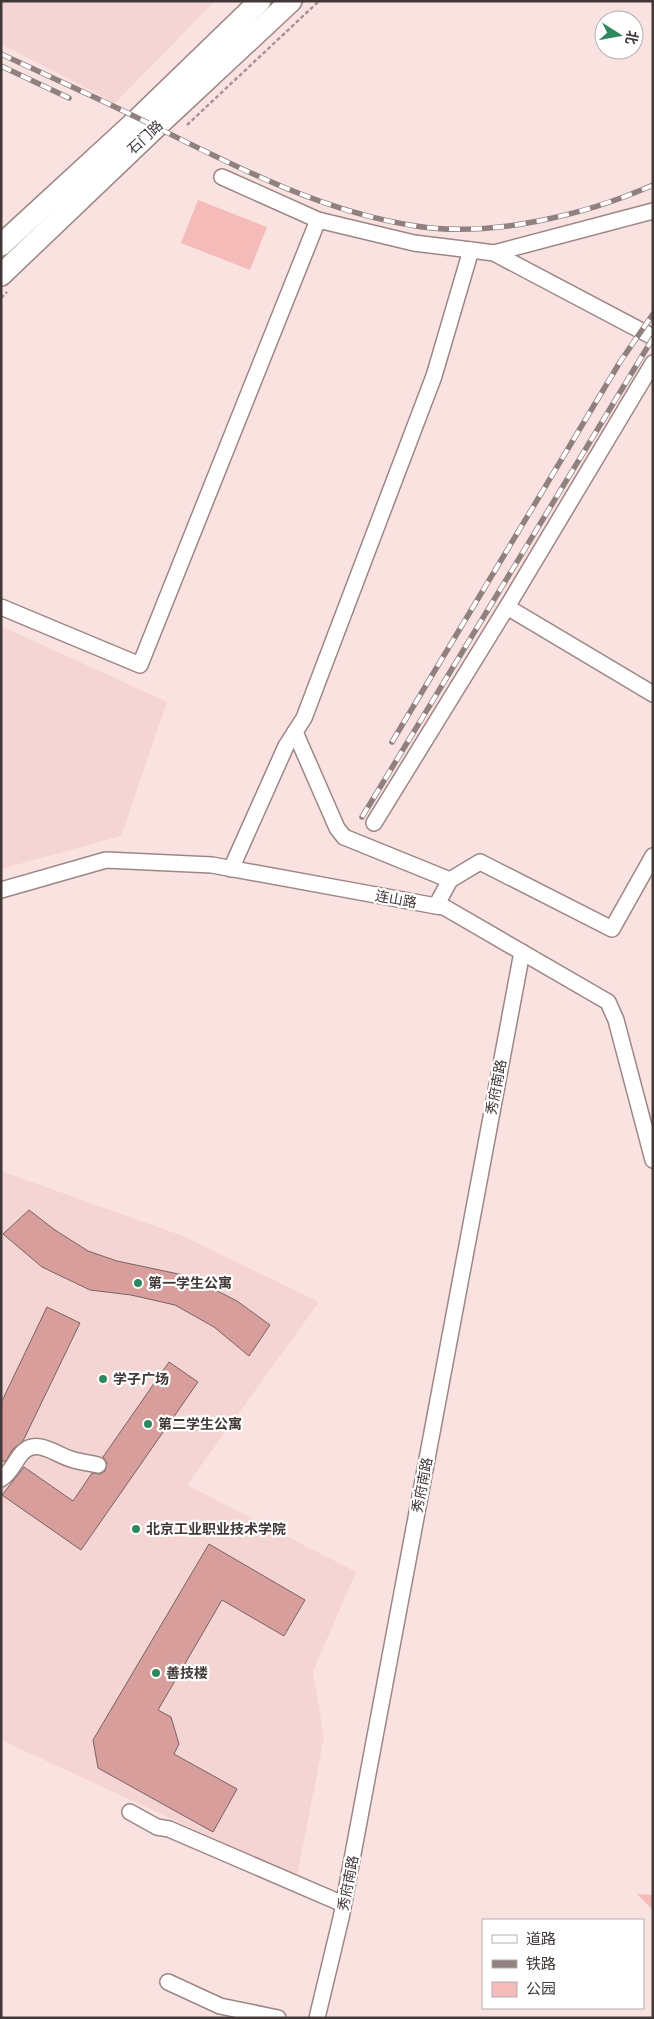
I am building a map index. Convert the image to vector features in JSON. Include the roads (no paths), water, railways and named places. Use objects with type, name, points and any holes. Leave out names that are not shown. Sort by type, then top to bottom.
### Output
[{"type":"highway","name":"石门路","points":[[1,245],[138,119],[260,1]]},
{"type":"highway","name":"石门路","points":[[1,275],[291,1]]},
{"type":"street","points":[[222,177],[318,220],[414,243],[494,254],[653,337]]},
{"type":"street","points":[[494,254],[653,211]]},
{"type":"street","points":[[1,607],[140,665],[318,220]]},
{"type":"street","points":[[231,869],[286,746],[304,718],[434,376],[471,250]]},
{"type":"street","points":[[374,823],[507,607],[653,363]]},
{"type":"street","points":[[507,607],[653,694]]},
{"type":"street","points":[[295,732],[337,828],[344,837],[450,880]]},
{"type":"street","points":[[436,906],[450,880],[480,862],[612,929],[653,856]]},
{"type":"street","name":"连山路","points":[[1,890],[106,860],[212,865],[444,907],[608,1002],[616,1020],[653,1160]]},
{"type":"street","name":"秀府南路","points":[[317,2018],[344,1904],[522,952]]},
{"type":"street","points":[[639,1109],[653,1120]]},
{"type":"street","points":[[1,1479],[8,1475],[23,1452],[32,1447],[41,1446],[70,1459],[98,1465]]},
{"type":"street","points":[[130,1812],[157,1827],[168,1829],[344,1904]]},
{"type":"street","points":[[168,1982],[220,2006],[278,2018]]},
{"type":"railway","points":[[1,54],[282,187],[348,210],[416,226],[445,229],[475,229],[537,221],[598,206],[653,185]]},
{"type":"railway","points":[[1,66],[69,98]]},
{"type":"railway","points":[[392,742],[620,362],[653,314]]},
{"type":"railway","points":[[362,817],[653,338]]},
{"type":"place","name":"第一学生公寓","points":[[138,1283]]},
{"type":"place","name":"学子广场","points":[[103,1379]]},
{"type":"place","name":"第二学生公寓","points":[[148,1424]]},
{"type":"place","name":"北京工业职业技术学院","points":[[136,1529]]},
{"type":"place","name":"善技楼","points":[[156,1673]]}]
